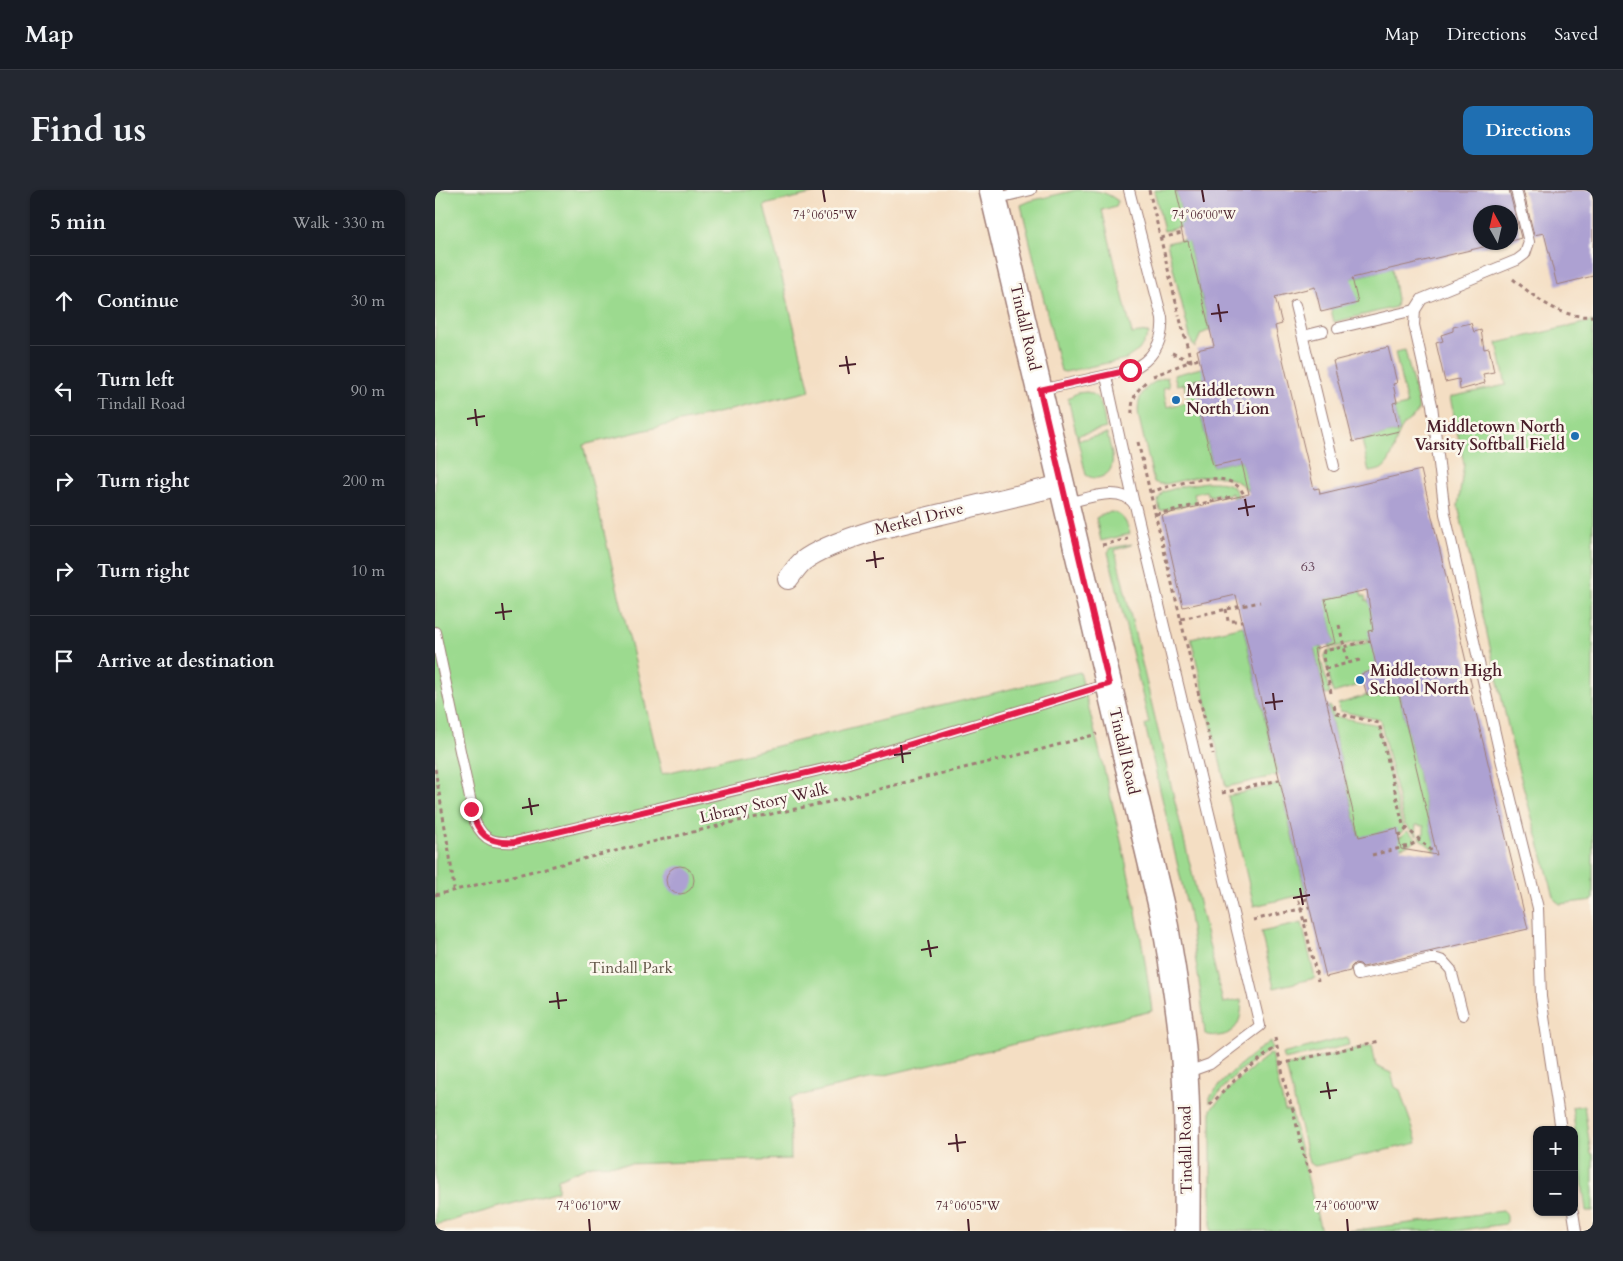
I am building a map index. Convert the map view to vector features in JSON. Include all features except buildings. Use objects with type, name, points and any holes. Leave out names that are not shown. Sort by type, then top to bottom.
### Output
[{"type":"street","name":"Tindall Road","points":[[993,195],[1065,494],[1163,918],[1174,978],[1185,1073],[1187,1231]]},
{"type":"street","name":"Merkel Drive","points":[[788,579],[802,562],[812,555],[855,536],[875,530],[1065,494]]},
{"type":"lane","points":[[993,195],[1031,190]]},
{"type":"lane","points":[[1040,390],[1130,370],[1149,358],[1158,346],[1162,331],[1162,318],[1129,190]]},
{"type":"lane","points":[[1516,190],[1528,238],[1527,251],[1521,258],[1422,299],[1415,310],[1414,325],[1432,405],[1445,514],[1499,750],[1538,908],[1541,997],[1560,1126]]},
{"type":"lane","points":[[1295,305],[1334,466]]},
{"type":"lane","points":[[1338,328],[1415,310]]},
{"type":"lane","points":[[1303,336],[1323,331]]},
{"type":"lane","points":[[1106,376],[1259,1026],[1210,1064],[1185,1073]]},
{"type":"lane","points":[[1065,494],[1120,494],[1131,499],[1135,505]]},
{"type":"lane","points":[[435,632],[475,822],[481,833],[491,840],[503,843],[515,842],[845,764],[1109,684]]},
{"type":"lane","points":[[1357,970],[1358,975],[1431,959],[1443,961],[1451,970],[1463,1015]]},
{"type":"lane","points":[[1574,1216],[1576,1231]]},
{"type":"path","points":[[1149,190],[1191,361]]},
{"type":"path","points":[[1161,238],[1182,233]]},
{"type":"path","points":[[1499,267],[1554,310],[1572,315],[1593,316]]},
{"type":"path","points":[[1178,336],[1180,327],[1179,312]]},
{"type":"path","points":[[1175,345],[1172,353],[1191,361]]},
{"type":"path","points":[[1153,376],[1199,359]]},
{"type":"path","points":[[1133,417],[1132,404],[1134,397],[1144,384],[1162,368]]},
{"type":"path","points":[[1138,440],[1213,754]]},
{"type":"path","points":[[1150,492],[1187,482],[1218,479],[1239,486],[1245,498]]},
{"type":"path","points":[[1156,514],[1231,497]]},
{"type":"path","points":[[1102,545],[1131,539]]},
{"type":"path","points":[[1181,619],[1260,602]]},
{"type":"path","points":[[1226,609],[1229,621],[1241,621]]},
{"type":"path","points":[[1339,625],[1348,664]]},
{"type":"path","points":[[1331,693],[1325,669],[1324,652],[1370,641]]},
{"type":"path","points":[[1325,646],[1327,651]]},
{"type":"path","points":[[1325,669],[1360,660]]},
{"type":"path","points":[[1334,705],[1336,713],[1379,723],[1403,825],[1431,851]]},
{"type":"path","name":"Library Story Walk","points":[[435,894],[747,819],[829,802],[918,778],[1039,750],[1097,733]]},
{"type":"path","points":[[435,770],[454,889]]},
{"type":"path","points":[[1224,802],[1222,793],[1279,780]]},
{"type":"path","points":[[1397,835],[1402,834],[1407,828]]},
{"type":"path","points":[[1372,855],[1409,846],[1420,840]]},
{"type":"path","points":[[1307,899],[1299,901],[1318,981]]},
{"type":"path","points":[[1250,911],[1253,920],[1309,907]]},
{"type":"path","points":[[1304,921],[1313,920]]},
{"type":"path","points":[[1275,1038],[1306,1164],[1311,1173]]},
{"type":"path","points":[[1280,1064],[1380,1041]]},
{"type":"path","points":[[1208,1107],[1241,1074],[1276,1047]]},
{"type":"green space","name":"Tindall Park","points":[[435,190],[828,190],[764,205],[810,391],[583,445],[662,774],[1080,672],[1111,798],[1139,925],[1152,1011],[790,1098],[791,1159],[591,1165],[558,1179],[558,1191],[435,1225]]},
{"type":"green space","points":[[1076,190],[1099,191],[1118,201],[1116,206],[1102,210],[1132,334],[1147,332],[1149,334],[1139,350],[1126,359],[1065,372],[1061,371],[1021,205]]},
{"type":"green space","points":[[1154,190],[1176,190],[1184,223],[1181,227],[1164,231]]},
{"type":"green space","points":[[1184,239],[1188,241],[1210,330],[1201,334],[1195,347],[1191,341],[1167,243]]},
{"type":"green space","points":[[1392,268],[1397,300],[1396,307],[1334,322],[1325,285]]},
{"type":"green space","points":[[1593,321],[1593,900],[1560,904],[1555,900],[1515,757],[1458,506],[1464,464],[1450,397],[1506,385],[1497,343]]},
{"type":"green space","points":[[1405,350],[1418,404],[1417,412],[1406,422],[1398,435],[1388,463],[1377,471],[1369,472],[1362,440],[1399,431],[1394,408],[1407,405],[1395,352]]},
{"type":"green space","points":[[1201,368],[1221,375],[1193,382],[1213,466],[1241,460],[1249,492],[1243,485],[1219,476],[1201,477],[1165,484],[1154,482],[1139,418],[1138,410],[1141,397],[1153,383],[1167,377],[1169,387],[1163,388],[1167,407],[1188,402],[1184,384],[1177,385],[1174,375]]},
{"type":"green space","points":[[1087,392],[1099,401],[1106,428],[1078,435],[1079,440],[1107,434],[1112,458],[1112,464],[1107,474],[1097,478],[1086,475],[1068,398],[1077,393]]},
{"type":"green space","points":[[1206,482],[1226,483],[1233,487],[1238,496],[1233,498],[1232,493],[1219,496],[1218,494],[1213,495],[1212,498],[1206,491],[1194,494],[1196,503],[1160,511],[1158,500],[1163,492]]},
{"type":"green space","points":[[1112,512],[1124,520],[1130,534],[1101,541],[1096,518],[1105,513]]},
{"type":"green space","points":[[1132,544],[1115,550],[1223,1003],[1241,1000],[1238,1023],[1229,1033],[1222,1035],[1205,1034],[1188,910],[1145,725],[1149,723],[1108,552],[1111,548]]},
{"type":"green space","points":[[1360,591],[1362,596],[1365,596],[1366,601],[1368,600],[1395,674],[1333,693],[1324,656],[1327,652],[1370,642],[1369,639],[1330,648],[1329,645],[1335,643],[1327,610],[1317,648],[1323,647],[1320,656],[1330,694],[1325,695],[1304,604]]},
{"type":"green space","points":[[1243,626],[1278,775],[1226,787],[1191,638]]},
{"type":"green space","points":[[1397,686],[1436,850],[1433,851],[1432,848],[1420,839],[1421,834],[1424,834],[1424,826],[1416,825],[1415,833],[1417,833],[1417,836],[1404,824],[1380,720],[1340,711],[1338,704]]},
{"type":"green space","points":[[1330,706],[1334,716],[1378,725],[1402,825],[1405,828],[1401,833],[1397,834],[1395,829],[1361,837],[1398,837],[1407,831],[1418,840],[1391,850],[1363,853],[1328,707]]},
{"type":"green space","points":[[1280,784],[1306,894],[1254,906],[1228,796]]},
{"type":"green space","points":[[1302,923],[1315,978],[1274,988],[1261,932]]},
{"type":"green space","points":[[1347,1037],[1349,1045],[1284,1060],[1282,1054]]},
{"type":"green space","points":[[1270,1041],[1272,1048],[1237,1073],[1210,1103],[1210,1097],[1223,1081],[1245,1060]]},
{"type":"green space","points":[[1372,1045],[1376,1066],[1391,1073],[1395,1087],[1400,1090],[1417,1143],[1315,1166],[1309,1163],[1286,1066]]},
{"type":"green space","points":[[1271,1053],[1285,1111],[1291,1111],[1321,1231],[1211,1231],[1211,1109],[1239,1079]]},
{"type":"green space","points":[[1584,1105],[1591,1154],[1593,1154],[1593,1211],[1586,1211],[1578,1152],[1578,1126],[1575,1126],[1572,1107]]},
{"type":"green space","points":[[1503,1211],[1507,1215],[1507,1222],[1505,1224],[1456,1231],[1348,1231]]},
{"type":"place","name":"Middletown North Lion","points":[[1176,400]]},
{"type":"place","name":"Middletown North Varsity Softball Field","points":[[1575,436]]},
{"type":"place","name":"Middletown High School North","points":[[1360,680]]},
{"type":"route","points":[[471,809],[481,833],[491,840],[503,843],[515,842],[845,764],[1109,684],[1040,390],[1130,370]]}]
